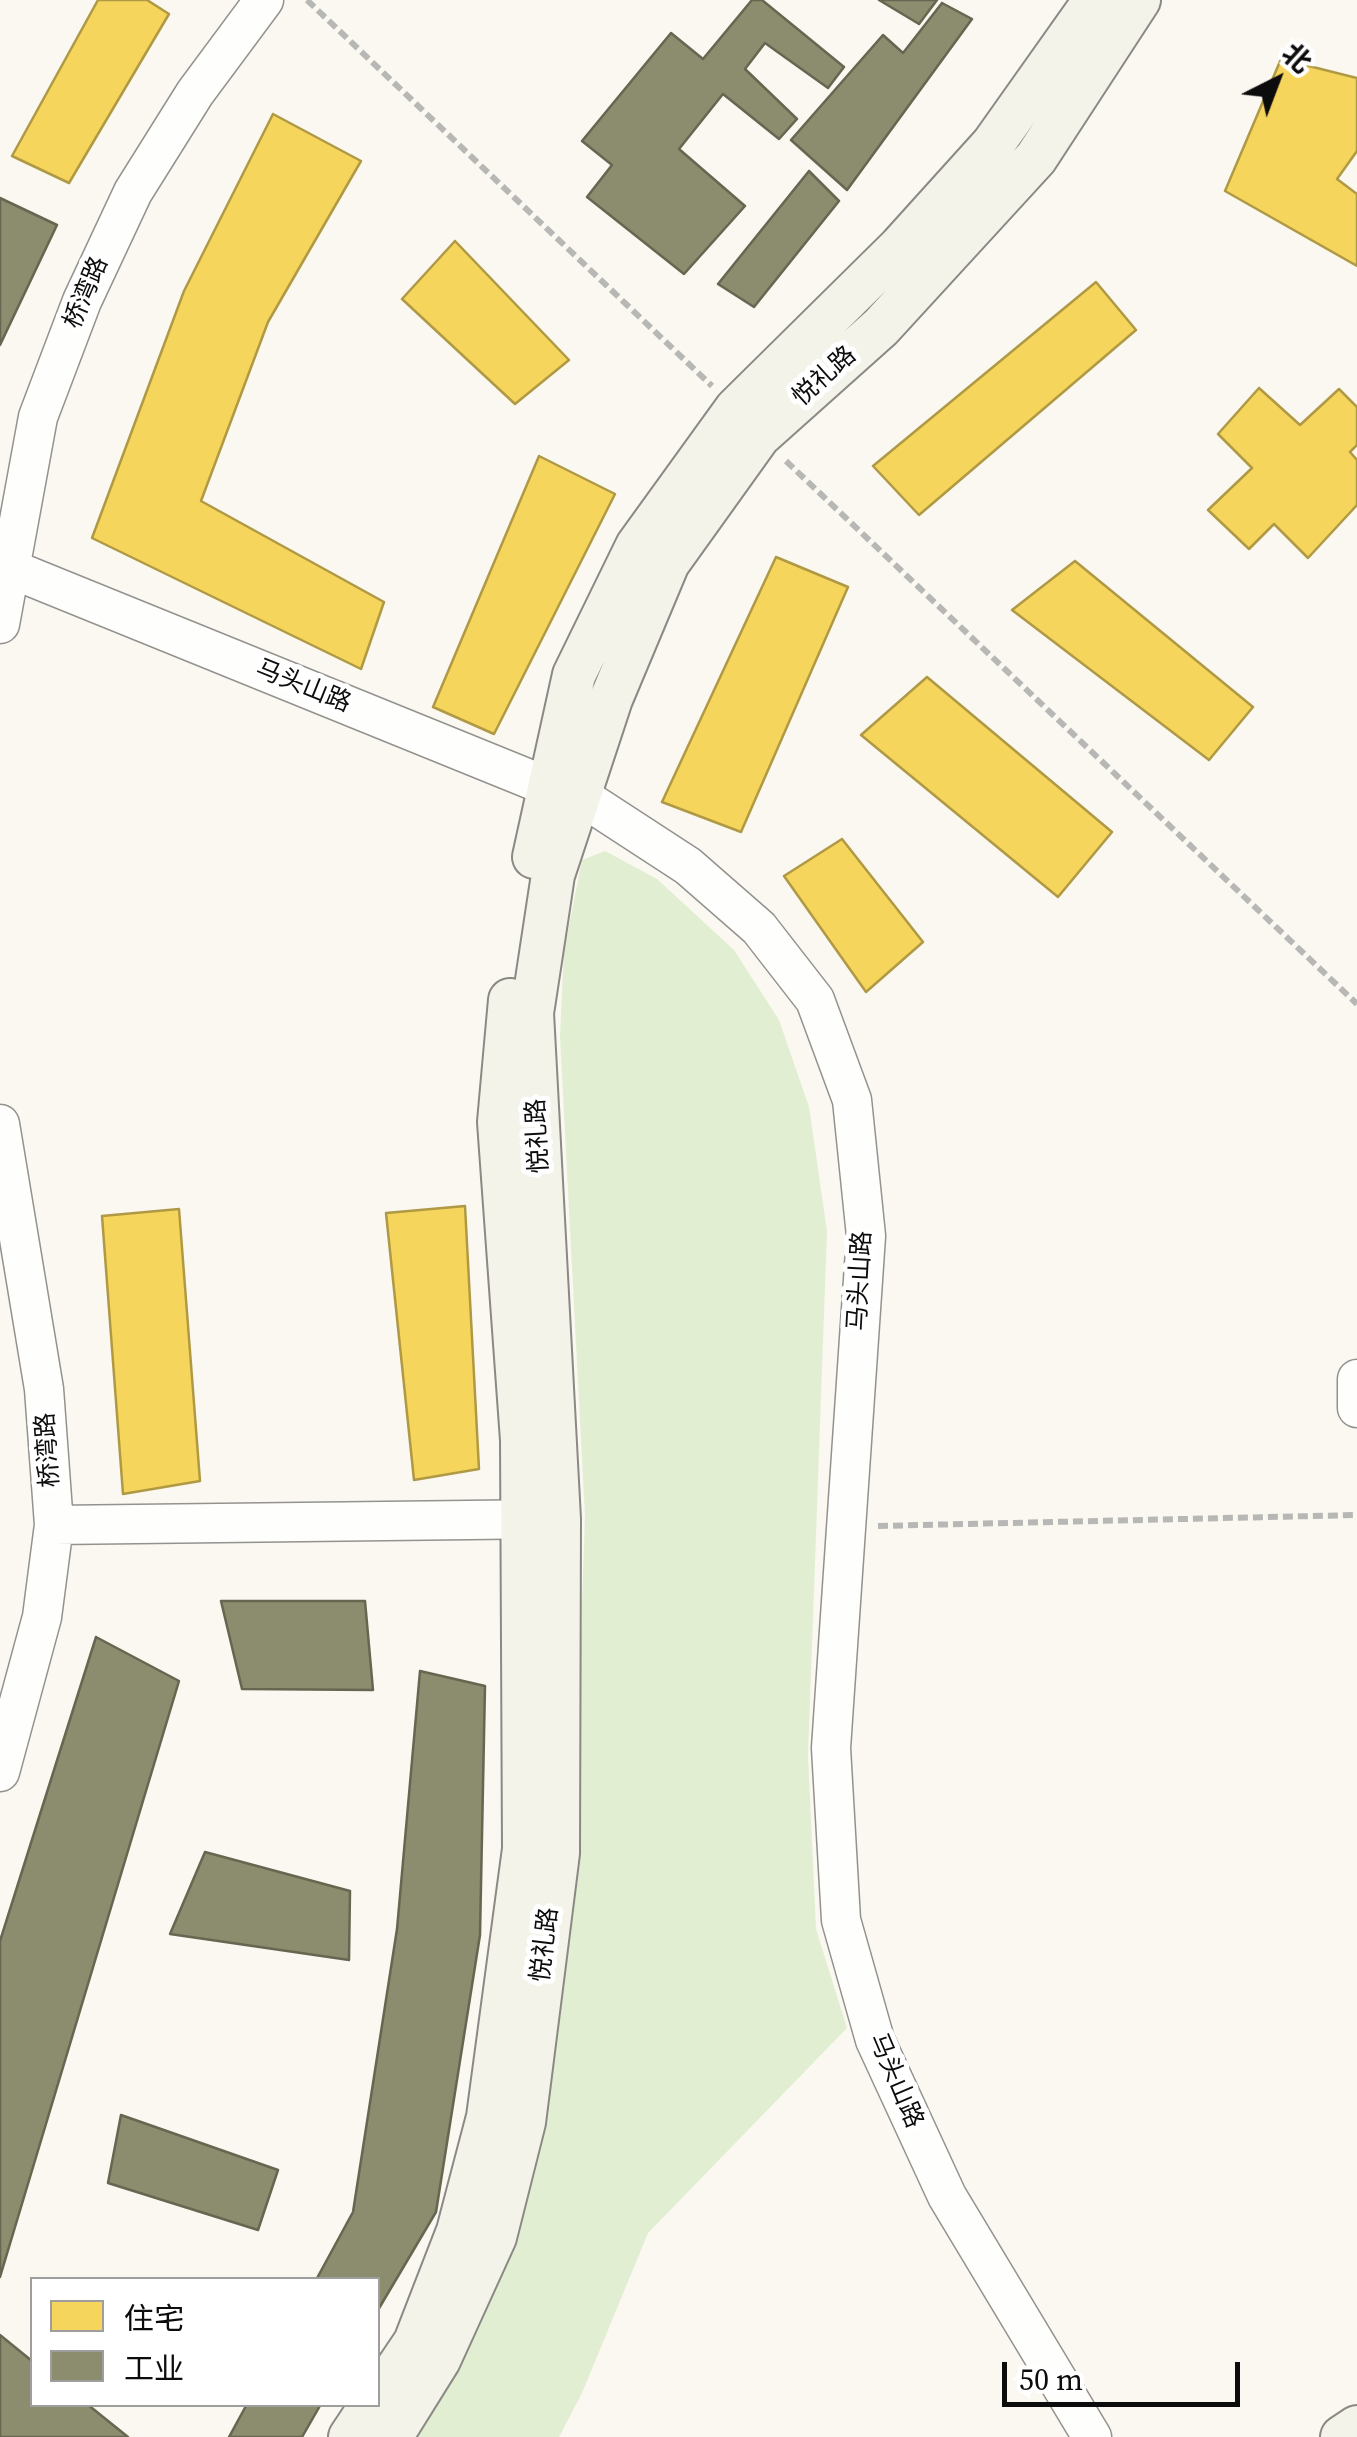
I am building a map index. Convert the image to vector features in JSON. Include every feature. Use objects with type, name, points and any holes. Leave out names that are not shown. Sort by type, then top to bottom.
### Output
[{"type":"main road","points":[[900,246],[1065,0]]},
{"type":"main road","name":"悦礼路","points":[[391,2437],[439,2360],[495,2237],[524,2122],[558,1853],[541,1519],[522,1440],[499,1122],[514,948],[564,791],[574,674],[637,546],[993,144],[1095,0]]},
{"type":"main road","name":"悦礼路","points":[[748,422],[880,327],[1036,158],[1139,0]]},
{"type":"main road","points":[[1014,181],[1111,93],[1164,0]]},
{"type":"main road","name":"悦礼路","points":[[380,2394],[415,2342],[458,2231],[488,2117],[524,1849],[541,1519]]},
{"type":"main road","points":[[350,2437],[370,2407]]},
{"type":"main road","points":[[1342,2437],[1357,2428]]},
{"type":"street","name":"桥湾路","points":[[0,624],[38,417],[82,301],[133,192],[195,93],[264,0]]},
{"type":"street","name":"马头山路","points":[[9,568],[564,791],[688,866],[759,928],[815,1000],[852,1100],[866,1236],[832,1748],[841,1920],[875,2040],[947,2196],[1092,2437]]},
{"type":"street","name":"桥湾路","points":[[0,1124],[44,1389],[54,1524],[42,1617],[0,1772]]},
{"type":"street","points":[[1357,1379],[1357,1408]]},
{"type":"street","points":[[54,1524],[541,1519]]},
{"type":"path","points":[[308,0],[1357,1004]]},
{"type":"path","points":[[846,1527],[1357,1515]]},
{"type":"green space","points":[[605,851],[657,879],[734,950],[779,1020],[809,1107],[827,1231],[808,1755],[816,1929],[847,2028],[648,2233],[582,2393],[559,2437],[403,2437],[574,1845],[585,1516],[560,1037],[564,951],[582,860]]},
{"type":"building: 住宅","points":[[98,0],[147,0],[169,14],[69,183],[12,156]]},
{"type":"building: 住宅","points":[[1281,59],[1357,78],[1357,151],[1337,179],[1357,194],[1357,266],[1225,191]]},
{"type":"building: 住宅","points":[[273,114],[361,161],[268,322],[201,501],[384,602],[361,669],[92,538],[184,291]]},
{"type":"building: 住宅","points":[[455,241],[569,360],[515,404],[402,299]]},
{"type":"building: 住宅","points":[[1096,282],[1136,330],[919,515],[873,466]]},
{"type":"building: 住宅","points":[[1259,388],[1300,425],[1339,389],[1357,407],[1357,445],[1350,452],[1357,460],[1357,505],[1308,558],[1274,524],[1249,549],[1208,510],[1252,468],[1218,434]]},
{"type":"building: 住宅","points":[[539,456],[615,494],[494,734],[433,707]]},
{"type":"building: 住宅","points":[[776,557],[848,587],[741,832],[662,802]]},
{"type":"building: 住宅","points":[[1075,561],[1253,707],[1209,760],[1012,610]]},
{"type":"building: 住宅","points":[[927,677],[1112,832],[1058,897],[861,735]]},
{"type":"building: 住宅","points":[[842,839],[923,942],[866,992],[784,876]]},
{"type":"building: 住宅","points":[[465,1206],[479,1469],[414,1480],[386,1213]]},
{"type":"building: 住宅","points":[[179,1209],[200,1481],[123,1494],[102,1216]]},
{"type":"building: 工业","points":[[752,0],[762,0],[844,67],[828,88],[765,43],[745,69],[797,119],[779,139],[723,94],[679,149],[745,206],[684,274],[587,197],[612,165],[582,141],[671,33],[703,59]]},
{"type":"building: 工业","points":[[879,0],[937,0],[919,24]]},
{"type":"building: 工业","points":[[942,3],[972,19],[847,190],[791,140],[883,35],[903,53]]},
{"type":"building: 工业","points":[[809,171],[839,201],[754,307],[718,284]]},
{"type":"building: 工业","points":[[0,198],[57,225],[0,345]]},
{"type":"building: 工业","points":[[221,1601],[365,1601],[373,1690],[242,1689]]},
{"type":"building: 工业","points":[[96,1637],[179,1681],[0,2277],[0,1941]]},
{"type":"building: 工业","points":[[420,1671],[485,1686],[480,1935],[436,2212],[380,2307],[380,2277],[318,2277],[353,2212],[397,1929]]},
{"type":"building: 工业","points":[[205,1852],[350,1891],[349,1960],[170,1934]]},
{"type":"building: 工业","points":[[121,2115],[278,2170],[258,2230],[108,2183]]},
{"type":"building: 工业","points":[[0,2335],[30,2359],[30,2407],[91,2407],[128,2437],[0,2437]]},
{"type":"building: 工业","points":[[245,2407],[319,2407],[302,2437],[229,2437]]}]
